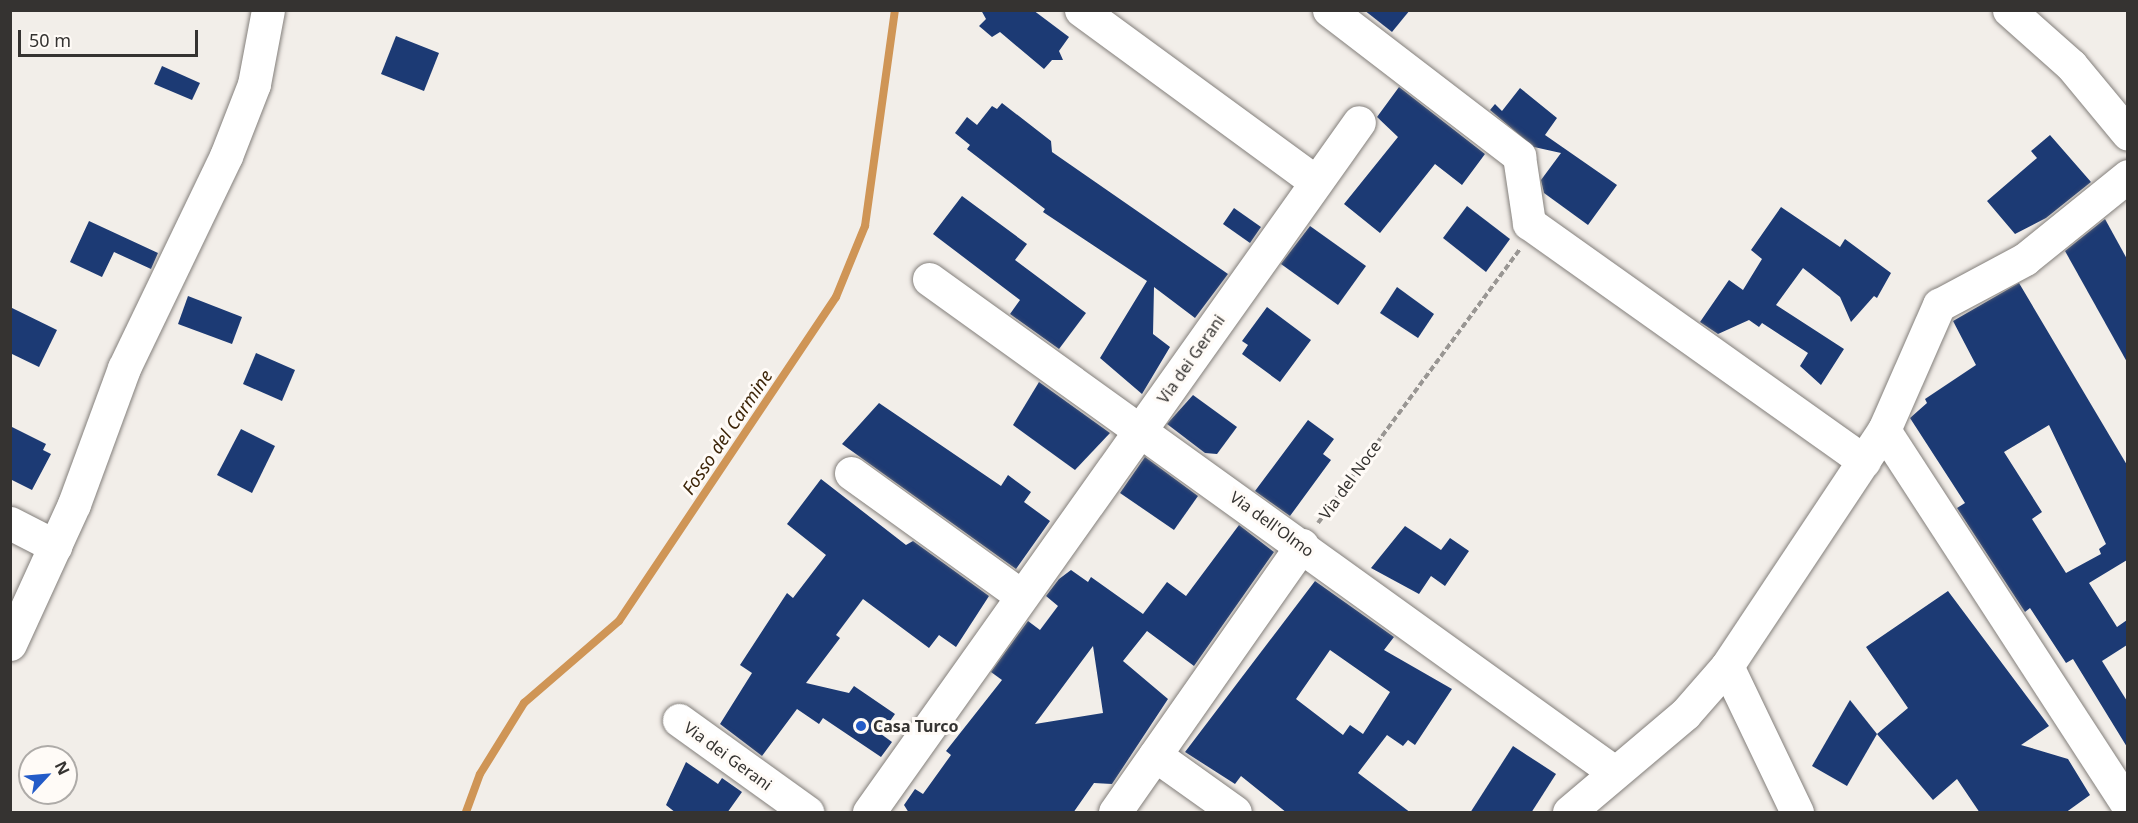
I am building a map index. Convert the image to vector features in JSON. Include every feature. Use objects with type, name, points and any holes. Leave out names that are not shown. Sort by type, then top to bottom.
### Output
[{"type":"street","points":[[10,644],[55,546],[124,368],[226,156],[254,84],[268,10]]},
{"type":"street","points":[[1081,10],[1316,182]]},
{"type":"street","points":[[1329,10],[1519,156],[1529,223],[1864,461]]},
{"type":"street","points":[[2009,10],[2070,65],[2127,134]]},
{"type":"street","name":"Via dei Gerani","points":[[869,813],[1020,595],[1142,429],[1359,122]]},
{"type":"street","points":[[1569,813],[1614,771],[1685,714],[1727,666],[1884,429],[1939,305],[2025,259],[2127,176]]},
{"type":"street","name":"Via dell'Olmo","points":[[929,279],[1142,429],[1614,771]]},
{"type":"street","points":[[1884,429],[2127,806]]},
{"type":"street","points":[[851,473],[1020,595]]},
{"type":"street","points":[[10,522],[55,546]]},
{"type":"street","points":[[1115,813],[1302,545]]},
{"type":"street","points":[[1727,666],[1797,813]]},
{"type":"street","name":"Via dei Gerani","points":[[679,720],[807,813]]},
{"type":"street","points":[[1155,755],[1235,813]]},
{"type":"path","name":"Via del Noce","points":[[1302,545],[1527,240]]},
{"type":"building","points":[[981,10],[1033,10],[1069,37],[1059,51],[1063,60],[1052,60],[1044,69],[1000,32],[992,37],[979,26],[986,19]]},
{"type":"building","points":[[1364,10],[1410,10],[1392,32]]},
{"type":"building","points":[[396,36],[439,53],[424,91],[381,74]]},
{"type":"building","points":[[162,66],[200,83],[192,100],[154,84]]},
{"type":"building","points":[[1399,87],[1485,154],[1462,185],[1435,164],[1380,233],[1344,204],[1398,137],[1377,117]]},
{"type":"building","points":[[1520,88],[1557,118],[1545,135],[1617,185],[1588,225],[1544,193],[1541,180],[1561,153],[1534,147],[1490,110],[1495,104],[1502,111]]},
{"type":"building","points":[[1002,103],[1051,141],[1052,152],[1228,274],[1195,318],[1154,287],[1153,334],[1170,347],[1142,394],[1100,358],[1147,281],[1043,212],[1045,209],[967,149],[970,145],[955,133],[967,117],[977,125],[992,106],[997,109]]},
{"type":"building","points":[[2050,135],[2091,182],[2046,218],[2015,234],[1987,201],[2037,158],[2031,151]]},
{"type":"building","points":[[962,196],[1027,244],[1015,260],[1086,313],[1059,349],[1010,314],[1020,300],[933,234]]},
{"type":"building","points":[[1467,206],[1510,239],[1486,272],[1443,238]]},
{"type":"building","points":[[1781,207],[1840,247],[1845,239],[1891,273],[1877,298],[1874,296],[1851,322],[1840,297],[1803,268],[1776,305],[1844,349],[1821,385],[1800,366],[1808,353],[1762,323],[1759,327],[1749,320],[1718,334],[1700,322],[1729,280],[1743,290],[1762,259],[1751,250]]},
{"type":"building","points":[[1234,208],[1261,227],[1250,243],[1223,224]]},
{"type":"building","points":[[2105,219],[2127,259],[2127,362],[2065,251]]},
{"type":"building","points":[[89,221],[158,253],[151,269],[114,252],[102,277],[70,262]]},
{"type":"building","points":[[1310,226],[1366,266],[1338,305],[1281,264]]},
{"type":"building","points":[[2019,283],[2127,465],[2127,560],[2089,583],[2117,627],[2127,620],[2127,645],[2102,661],[2127,701],[2127,747],[2073,659],[2066,663],[2030,608],[2025,612],[1957,508],[1965,503],[1910,418],[1927,403],[1925,399],[1976,365],[1953,321]],"holes":[[[2049,425],[2106,544],[2099,549],[2101,554],[2066,573],[2032,519],[2042,512],[2004,452]]]},
{"type":"building","points":[[1397,287],[1434,314],[1418,338],[1380,313]]},
{"type":"building","points":[[188,296],[242,317],[232,344],[178,324]]},
{"type":"building","points":[[10,307],[57,330],[39,367],[10,353]]},
{"type":"building","points":[[1267,307],[1311,340],[1280,382],[1242,354],[1248,345],[1242,341]]},
{"type":"building","points":[[256,353],[295,370],[282,401],[243,384]]},
{"type":"building","points":[[1039,382],[1110,433],[1075,470],[1013,425]]},
{"type":"building","points":[[1193,395],[1237,427],[1217,454],[1205,453],[1167,424]]},
{"type":"building","points":[[879,403],[1001,486],[1008,475],[1031,492],[1024,502],[1050,521],[1016,569],[842,444]]},
{"type":"building","points":[[1308,420],[1334,439],[1323,454],[1331,460],[1290,516],[1255,491]]},
{"type":"building","points":[[10,426],[46,444],[43,450],[51,454],[32,490],[10,479]]},
{"type":"building","points":[[241,429],[275,446],[252,493],[217,475]]},
{"type":"building","points":[[1145,457],[1198,496],[1174,530],[1120,493]]},
{"type":"building","points":[[821,479],[906,545],[913,541],[989,596],[956,647],[939,635],[929,648],[863,599],[836,635],[840,638],[806,683],[849,693],[854,686],[895,714],[881,734],[892,742],[881,757],[823,718],[819,724],[797,709],[762,756],[720,724],[752,673],[740,665],[787,593],[793,598],[826,555],[787,524]]},
{"type":"building","points":[[1239,525],[1274,552],[1194,666],[1147,631],[1123,661],[1168,699],[1112,784],[1094,783],[1073,813],[909,813],[904,805],[915,789],[923,794],[951,755],[946,751],[1002,680],[991,672],[1028,621],[1040,630],[1058,606],[1046,596],[1059,579],[1071,570],[1088,582],[1091,577],[1143,614],[1167,582],[1186,596]],"holes":[[[1093,646],[1103,713],[1035,724]]]},
{"type":"building","points":[[1405,526],[1441,550],[1450,538],[1469,551],[1445,586],[1431,576],[1419,594],[1371,568]]},
{"type":"building","points":[[1315,581],[1394,637],[1384,650],[1452,689],[1415,745],[1408,740],[1403,746],[1387,735],[1358,773],[1411,813],[1287,813],[1241,776],[1235,784],[1185,752]],"holes":[[[1330,650],[1390,692],[1363,734],[1350,725],[1343,735],[1296,699]]]},
{"type":"building","points":[[1948,591],[2049,726],[2021,745],[2068,759],[2090,795],[2065,813],[1980,813],[1957,779],[1933,800],[1877,734],[1908,708],[1866,647]]},
{"type":"building","points":[[1850,700],[1877,734],[1847,786],[1812,766]]},
{"type":"building","points":[[1513,746],[1556,774],[1531,813],[1470,813]]},
{"type":"building","points":[[686,762],[718,784],[722,778],[742,792],[727,813],[676,813],[666,805]]},
{"type":"waterway","name":"Fosso del Carmine","points":[[466,812],[480,774],[524,703],[619,621],[836,297],[865,226],[895,10]]},
{"type":"place","name":"Casa Turco","points":[[861,726]]}]
